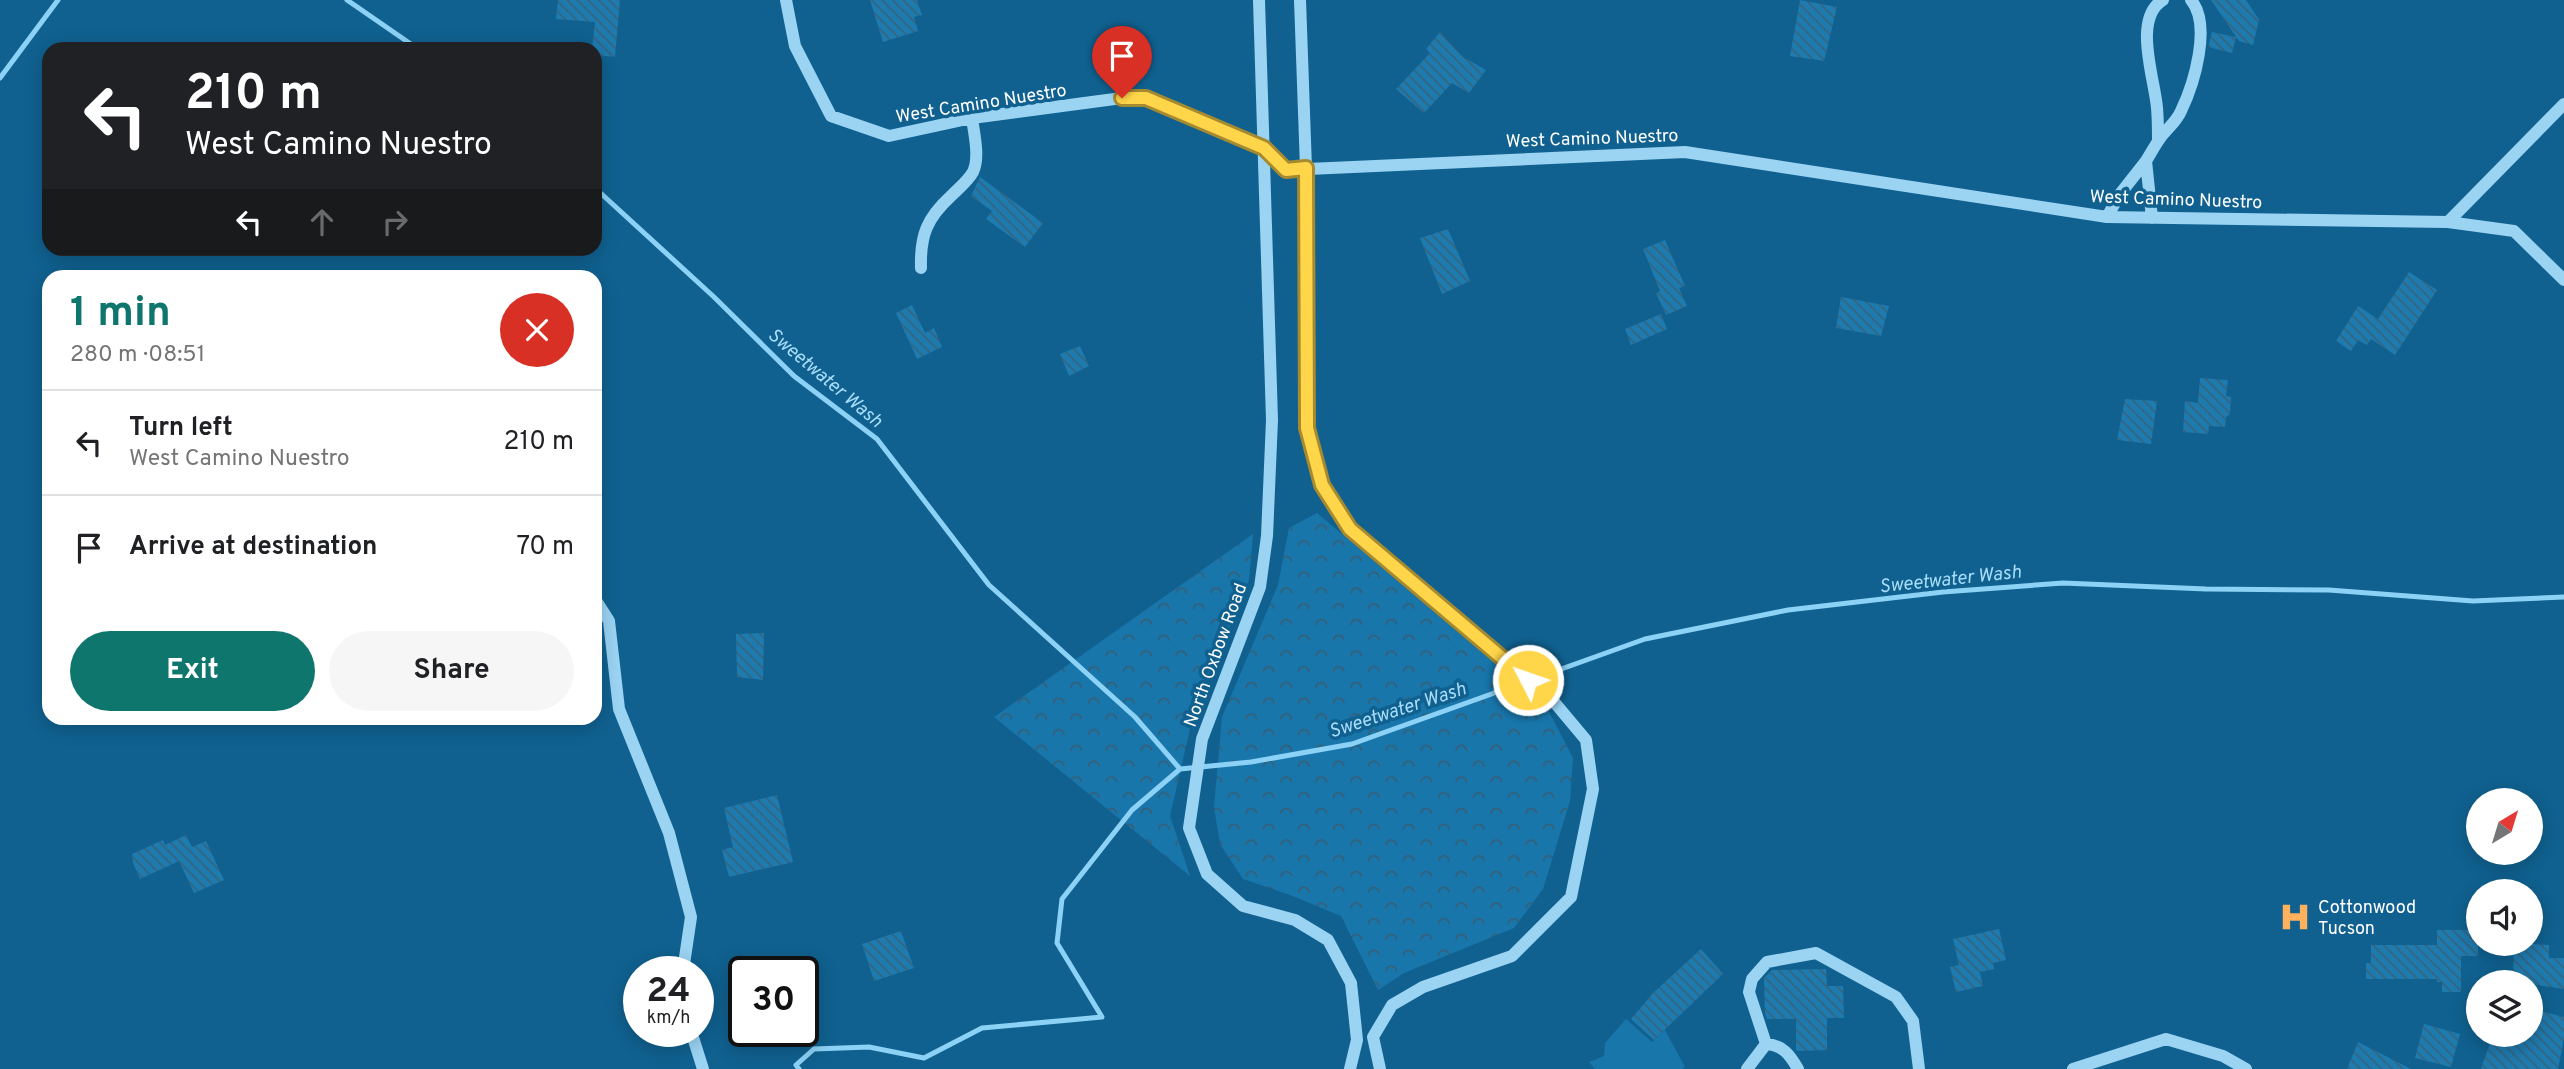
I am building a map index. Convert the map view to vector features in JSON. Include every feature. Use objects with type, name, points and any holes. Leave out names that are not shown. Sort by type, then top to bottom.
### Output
[{"type":"street","name":"West Camino Nuestro","points":[[786,0],[795,46],[831,116],[889,136],[972,118],[1122,98],[1146,98],[1264,148],[1286,170],[1685,152],[2108,217],[2448,222],[2514,232],[2564,280]]},
{"type":"street","name":"North Oxbow Road","points":[[1259,0],[1272,420],[1267,536],[1261,587],[1202,738],[1189,828],[1207,874],[1243,906],[1295,920],[1328,940],[1351,983],[1357,1040],[1350,1069]]},
{"type":"street","points":[[1300,0],[1306,168],[1307,428],[1322,485],[1350,529],[1555,703],[1586,740],[1593,789],[1571,897],[1513,956],[1423,987],[1392,1005],[1373,1037],[1380,1069]]},
{"type":"street","points":[[2158,141],[2157,107],[2147,32],[2150,15],[2163,0]]},
{"type":"street","points":[[2108,217],[2120,194],[2180,113],[2191,83],[2202,37],[2199,18],[2190,0]]},
{"type":"street","points":[[2448,222],[2564,104]]},
{"type":"street","points":[[922,268],[921,250],[927,224],[935,211],[974,171],[976,155],[972,118]]},
{"type":"street","points":[[2146,161],[2152,218]]},
{"type":"street","points":[[602,610],[609,621],[619,709],[669,833],[691,917],[685,956]]},
{"type":"street","points":[[1766,1044],[1749,992],[1752,979],[1767,962],[1816,953],[1896,997],[1913,1021],[1919,1069]]},
{"type":"street","points":[[2073,1069],[2166,1038],[2223,1056],[2246,1069]]},
{"type":"street","points":[[1766,1044],[1770,1043],[1789,1053],[1797,1069]]},
{"type":"street","points":[[1747,1069],[1766,1044]]},
{"type":"street","points":[[696,1047],[703,1069]]},
{"type":"green space","points":[[1317,513],[1547,708],[1573,758],[1570,801],[1543,889],[1514,928],[1404,973],[1378,990],[1341,916],[1243,879],[1220,844],[1214,807],[1222,717],[1278,585],[1289,528]]},
{"type":"green space","points":[[1253,534],[1249,580],[1192,720],[1170,816],[1190,876],[994,717]]},
{"type":"green space","points":[[1626,1019],[1652,1042],[1665,1030],[1685,1067],[1595,1069],[1589,1062],[1604,1056],[1605,1043]]},
{"type":"building","points":[[558,0],[620,0],[615,57],[602,56],[602,42],[593,42],[595,22],[556,19]]},
{"type":"building","points":[[870,0],[917,0],[922,15],[914,17],[918,31],[883,42]]},
{"type":"building","points":[[1800,0],[1837,7],[1824,61],[1790,56]]},
{"type":"building","points":[[2211,0],[2246,0],[2259,20],[2253,45],[2239,41]]},
{"type":"building","points":[[1440,32],[1463,57],[1486,70],[1469,93],[1452,83],[1424,113],[1396,89],[1430,53],[1426,49]]},
{"type":"building","points":[[2212,32],[2236,37],[2232,53],[2208,47]]},
{"type":"building","points":[[980,177],[1043,223],[1025,247],[986,219],[992,211],[971,196]]},
{"type":"building","points":[[1448,229],[1470,281],[1442,294],[1420,238]]},
{"type":"building","points":[[1665,240],[1685,286],[1679,288],[1687,306],[1666,315],[1656,293],[1660,291],[1643,249]]},
{"type":"building","points":[[2409,272],[2437,290],[2395,355],[2371,339],[2367,345],[2358,340],[2351,351],[2336,341],[2358,306],[2378,319]]},
{"type":"building","points":[[1841,297],[1889,306],[1881,336],[1836,328]]},
{"type":"building","points":[[912,305],[925,333],[934,328],[942,347],[917,359],[896,313]]},
{"type":"building","points":[[1661,314],[1667,329],[1631,345],[1625,329]]},
{"type":"building","points":[[1080,346],[1089,366],[1069,376],[1060,354]]},
{"type":"building","points":[[2200,378],[2228,380],[2226,396],[2231,397],[2230,414],[2226,417],[2225,427],[2209,426],[2208,434],[2183,432],[2185,401],[2198,403]]},
{"type":"building","points":[[2125,399],[2157,401],[2151,444],[2117,440]]},
{"type":"building","points":[[764,633],[763,680],[737,677],[736,634]]},
{"type":"building","points":[[777,795],[793,862],[729,877],[722,850],[733,847],[724,808]]},
{"type":"building","points":[[186,835],[192,847],[206,841],[224,880],[194,893],[179,861],[140,879],[132,854],[163,840],[165,845]]},
{"type":"building","points":[[1999,929],[2006,960],[1993,963],[1994,969],[1980,972],[1983,986],[1956,992],[1950,967],[1959,965],[1953,939]]},
{"type":"building","points":[[2437,930],[2466,930],[2466,956],[2461,956],[2461,992],[2442,992],[2442,982],[2437,982],[2437,979],[2366,979],[2366,963],[2371,963],[2371,945],[2437,945]]},
{"type":"building","points":[[901,931],[914,968],[874,981],[862,944]]},
{"type":"building","points":[[2543,945],[2549,945],[2549,958],[2564,958],[2564,989],[2543,986],[2543,970],[2513,970],[2514,956],[2543,956]]},
{"type":"building","points":[[1701,949],[1723,974],[1654,1040],[1631,1019],[1653,993]]},
{"type":"building","points":[[1826,969],[1827,986],[1843,986],[1844,1018],[1827,1018],[1827,1050],[1796,1051],[1796,1019],[1767,1019],[1764,978],[1772,970]]},
{"type":"building","points":[[2543,1011],[2564,1017],[2564,1038],[2558,1069],[2481,1069],[2489,1047],[2543,1047]]},
{"type":"building","points":[[2424,1024],[2460,1034],[2451,1067],[2415,1058]]},
{"type":"building","points":[[2358,1042],[2411,1069],[2347,1069]]},
{"type":"waterway","name":"Sweetwater Wash","points":[[0,78],[58,0]]},
{"type":"waterway","name":"Sweetwater Wash","points":[[347,0],[408,42]]},
{"type":"waterway","name":"Sweetwater Wash","points":[[602,194],[714,297],[794,376],[877,439],[989,585],[1135,717],[1180,769],[1251,762],[1352,744],[1645,639],[1788,610],[1943,592],[2063,583],[2206,589],[2329,590],[2473,601],[2564,597]]},
{"type":"waterway","points":[[799,1069],[796,1065],[814,1049],[869,1047],[924,1058],[982,1028],[1102,1017],[1057,943],[1062,899],[1132,810],[1180,769]]},
{"type":"place","name":"Cottonwood Tucson","points":[[2295,917]]},
{"type":"route","points":[[1122,98],[1146,98],[1264,148],[1286,170],[1306,168],[1307,428],[1322,485],[1350,529],[1528,680]]}]
